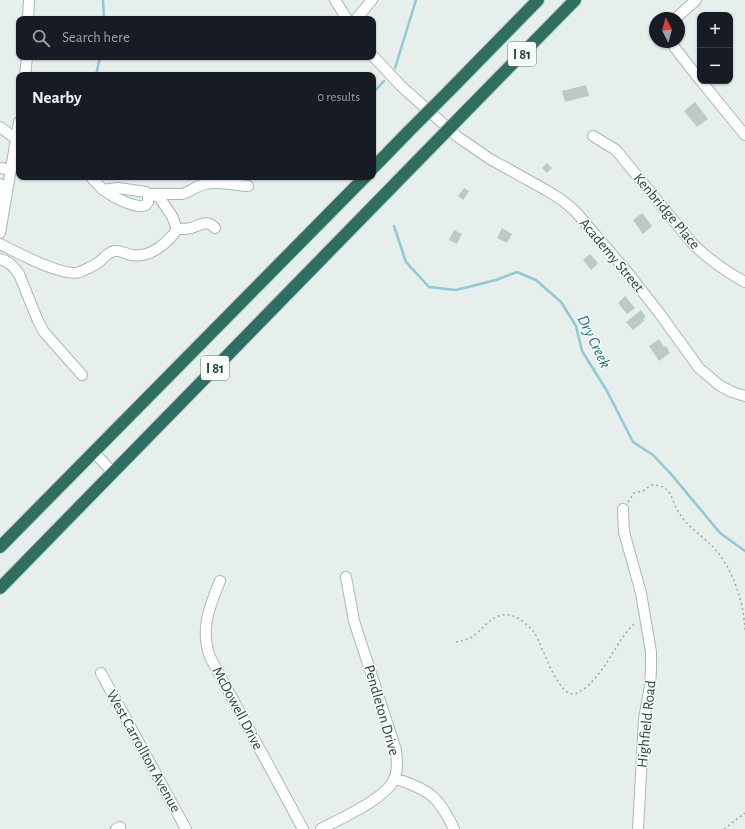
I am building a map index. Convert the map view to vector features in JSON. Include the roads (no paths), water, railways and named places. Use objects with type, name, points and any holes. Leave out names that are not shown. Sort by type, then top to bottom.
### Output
[{"type":"highway","name":"I 81","points":[[376,165],[538,0]]},
{"type":"highway","name":"I 81","points":[[0,588],[575,0]]},
{"type":"highway","name":"I 81","points":[[0,547],[362,180]]},
{"type":"street","points":[[28,16],[29,0]]},
{"type":"street","points":[[334,0],[345,16]]},
{"type":"street","points":[[359,16],[372,0]]},
{"type":"street","points":[[683,12],[696,0]]},
{"type":"street","points":[[675,48],[697,75]]},
{"type":"street","name":"Academy Street","points":[[376,59],[401,86],[458,137],[490,159],[562,200],[575,211],[628,273],[699,368],[719,385],[732,392],[745,396]]},
{"type":"street","points":[[25,72],[27,60]]},
{"type":"street","points":[[705,84],[741,123],[745,134]]},
{"type":"street","points":[[0,126],[16,139],[16,159],[11,170],[0,233]]},
{"type":"street","name":"Kenbridge Place","points":[[593,136],[616,150],[692,243],[703,254],[745,282]]},
{"type":"street","points":[[0,168],[11,170]]},
{"type":"street","points":[[94,180],[103,190],[117,198],[140,207],[146,205],[149,198],[148,194]]},
{"type":"street","points":[[148,194],[182,194],[204,184],[212,183],[248,186]]},
{"type":"street","points":[[0,184],[5,204]]},
{"type":"street","points":[[103,190],[118,188],[146,192],[159,197],[172,216],[177,229]]},
{"type":"street","points":[[177,229],[183,230],[206,223],[211,224],[215,228]]},
{"type":"street","points":[[0,244],[50,268],[78,273],[114,251],[138,256],[155,250],[177,229]]},
{"type":"street","points":[[0,259],[16,269],[22,280],[38,322],[44,332],[82,375]]},
{"type":"street","points":[[94,452],[113,473]]},
{"type":"street","name":"Highfield Road","points":[[623,509],[624,532],[636,571],[646,618],[651,652],[650,686],[644,719],[638,829]]},
{"type":"street","name":"Pendleton Drive","points":[[321,829],[372,801],[390,786],[397,770],[396,750],[354,621],[346,577]]},
{"type":"street","name":"McDowell Drive","points":[[220,581],[209,610],[205,627],[205,638],[210,658],[303,829]]},
{"type":"street","name":"West Carrollton Avenue","points":[[101,674],[186,829]]},
{"type":"street","points":[[394,778],[415,785],[431,794],[446,812],[454,829]]},
{"type":"waterway","name":"Dry Creek","points":[[103,0],[104,16]]},
{"type":"waterway","points":[[395,68],[416,0]]},
{"type":"waterway","name":"Dry Creek","points":[[97,72],[99,60]]},
{"type":"waterway","points":[[376,90],[384,81]]},
{"type":"waterway","name":"Dry Creek","points":[[394,226],[406,262],[429,287],[456,290],[496,280],[517,272],[536,280],[561,302],[576,326],[582,351],[607,391],[633,442],[653,455],[671,474],[720,533],[745,551]]}]
